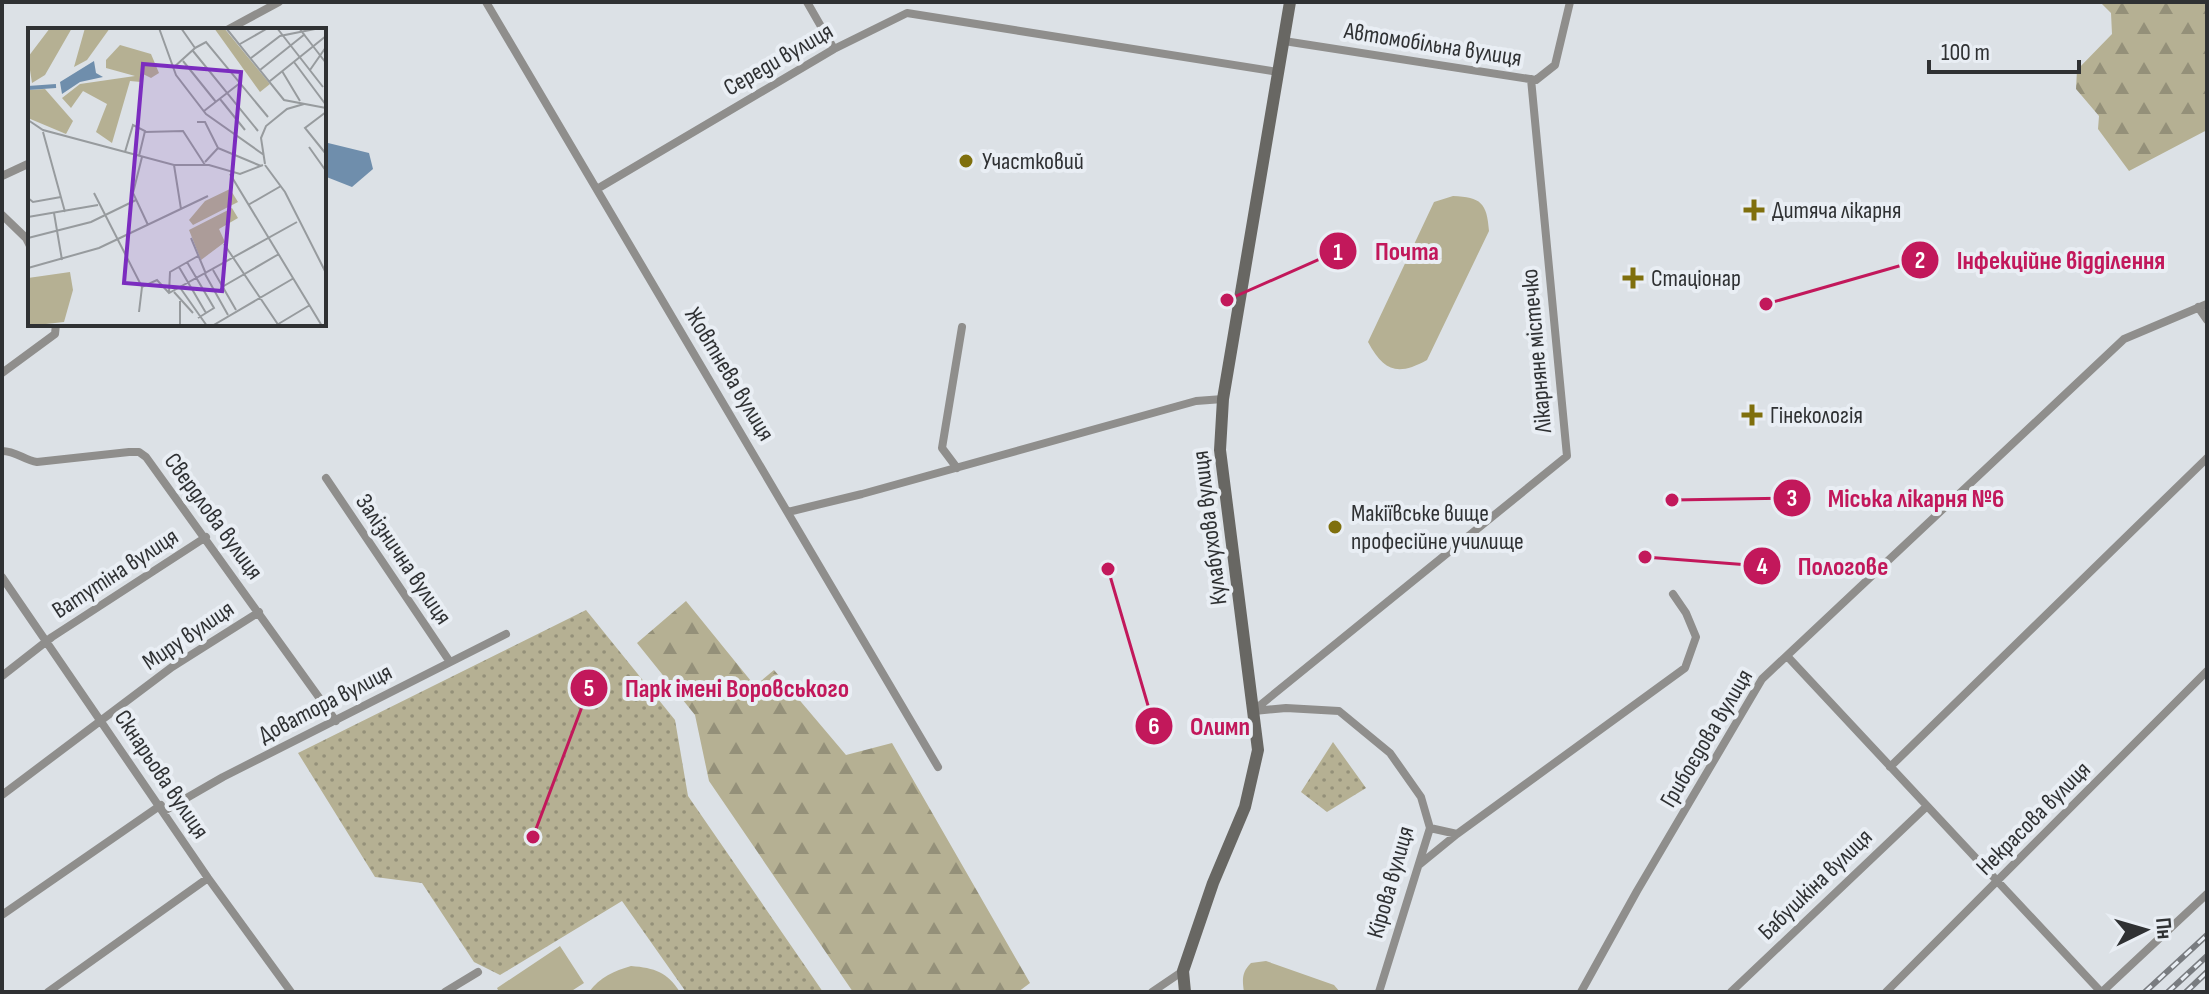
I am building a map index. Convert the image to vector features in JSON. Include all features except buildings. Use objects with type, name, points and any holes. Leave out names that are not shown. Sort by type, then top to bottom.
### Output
[{"type":"street","points":[[231,28],[279,2]]},
{"type":"street","name":"Жовтнева вулиця","points":[[486,2],[938,767]]},
{"type":"street","points":[[807,2],[834,49]]},
{"type":"street","name":"Кулабухова вулиця","points":[[1185,992],[1183,971],[1213,883],[1245,807],[1258,750],[1220,450],[1223,399],[1290,2]]},
{"type":"street","name":"Автомобільна вулиця","points":[[1284,41],[1536,80],[1555,65],[1570,2]]},
{"type":"street","name":"Середи вулиця","points":[[597,189],[834,49],[907,13],[1278,72]]},
{"type":"street","name":"Лікарняне містечко","points":[[1253,711],[1567,456],[1531,79]]},
{"type":"street","points":[[2,176],[28,164]]},
{"type":"street","points":[[2,215],[28,242]]},
{"type":"street","points":[[2203,305],[2207,320]]},
{"type":"street","name":"Грибоєдова вулиця","points":[[1581,992],[1762,679],[2124,339],[2203,305]]},
{"type":"street","points":[[2,373],[55,334],[56,326]]},
{"type":"street","points":[[957,468],[942,448],[962,327]]},
{"type":"street","points":[[788,512],[1196,401],[1223,399]]},
{"type":"street","name":"Свердлова вулиця","points":[[2,451],[37,462],[139,452],[146,457],[336,721]]},
{"type":"street","points":[[1890,767],[2207,458]]},
{"type":"street","name":"Залізнична вулиця","points":[[326,478],[450,662]]},
{"type":"street","name":"Ватутіна вулиця","points":[[2,676],[46,642],[206,537]]},
{"type":"street","name":"Скнарьова вулиця","points":[[2,577],[208,878],[291,992]]},
{"type":"street","points":[[1418,866],[1457,834],[1685,668],[1696,637],[1686,613],[1673,594]]},
{"type":"street","name":"Миру вулиця","points":[[2,795],[172,667],[259,612]]},
{"type":"street","name":"Доватора вулиця","points":[[2,915],[162,808],[506,634]]},
{"type":"street","points":[[1787,656],[2101,992],[2207,894]]},
{"type":"street","name":"Некрасова вулиця","points":[[1886,992],[2207,671]]},
{"type":"street","name":"Кірова вулиця","points":[[1253,711],[1286,708],[1339,711],[1390,753],[1421,797],[1430,828],[1379,992]]},
{"type":"street","name":"Бабушкіна вулиця","points":[[1731,992],[1927,806]]},
{"type":"street","points":[[1430,828],[1457,834]]},
{"type":"street","points":[[49,992],[208,878]]},
{"type":"street","points":[[1152,992],[1183,971]]},
{"type":"street","points":[[445,992],[478,972]]},
{"type":"green space","points":[[2100,2],[2207,2],[2207,130],[2129,171],[2098,129],[2099,116],[2076,89],[2077,70],[2112,34],[2111,13]]},
{"type":"green space","points":[[1453,196],[1481,203],[1489,231],[1427,360],[1408,368],[1393,368],[1380,360],[1368,342],[1434,202]]},
{"type":"green space","points":[[686,601],[755,686],[774,670],[846,755],[892,743],[1030,983],[1018,992],[853,992],[709,781],[695,715],[637,643]]},
{"type":"green space","points":[[586,610],[675,720],[688,796],[823,992],[686,992],[622,901],[500,975],[474,962],[422,883],[375,877],[298,753]]},
{"type":"green space","points":[[1333,742],[1366,788],[1327,812],[1301,792]]},
{"type":"green space","points":[[560,946],[584,983],[570,992],[499,992],[497,988]]},
{"type":"green space","points":[[1266,961],[1334,985],[1340,992],[1244,992],[1243,976],[1248,966]]},
{"type":"green space","points":[[631,966],[660,972],[680,992],[589,992],[608,975]]},
{"type":"water","points":[[326,142],[369,153],[373,169],[352,187],[326,177]]},
{"type":"railway","points":[[2145,992],[2207,935]]},
{"type":"railway","points":[[2168,992],[2207,956]]},
{"type":"railway","points":[[2186,992],[2207,972]]},
{"type":"place","name":"Участковий","points":[[966,161]]},
{"type":"place","name":"Дитяча лікарня","points":[[1754,210]]},
{"type":"place","name":"Стаціонар","points":[[1633,278]]},
{"type":"place","name":"Почта","points":[[1227,300]]},
{"type":"place","name":"Інфекційне відділення","points":[[1766,304]]},
{"type":"place","name":"Гінекологія","points":[[1752,415]]},
{"type":"place","name":"Міська лікарня №6","points":[[1672,500]]},
{"type":"place","name":"Макіївське вище професійне училище","points":[[1335,527]]},
{"type":"place","name":"Пологове","points":[[1645,557]]},
{"type":"place","name":"Олимп","points":[[1108,569]]},
{"type":"place","name":"Парк імені Воровського","points":[[533,837]]}]
